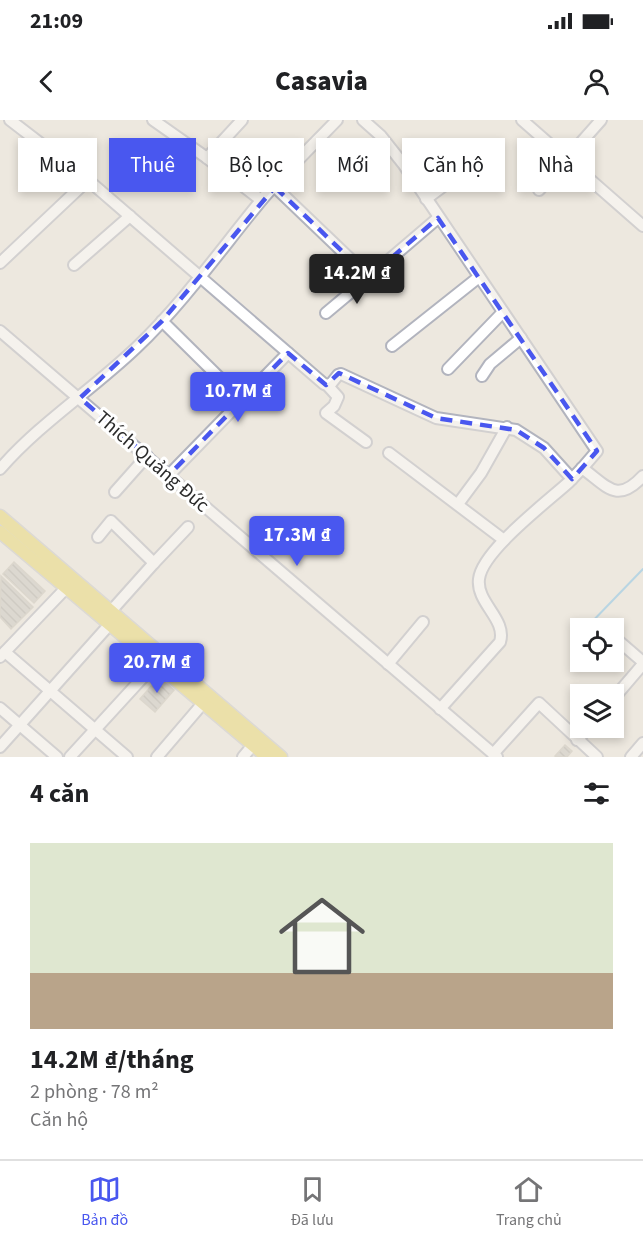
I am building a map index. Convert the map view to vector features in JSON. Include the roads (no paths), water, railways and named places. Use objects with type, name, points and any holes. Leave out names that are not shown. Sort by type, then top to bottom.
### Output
[{"type":"main road","points":[[0,516],[6,531],[110,624],[156,663],[207,699],[281,757]]},
{"type":"main road","points":[[6,531],[112,610],[267,757]]},
{"type":"street","points":[[10,120],[33,138]]},
{"type":"street","points":[[153,120],[261,200]]},
{"type":"street","points":[[207,158],[242,120]]},
{"type":"street","points":[[304,155],[337,120]]},
{"type":"street","points":[[363,120],[393,150],[597,451],[572,479],[504,540],[484,565],[479,582],[482,597],[501,632],[500,642],[440,709]]},
{"type":"street","points":[[585,138],[601,120]]},
{"type":"street","points":[[526,121],[544,138]]},
{"type":"street","points":[[595,184],[643,226]]},
{"type":"street","points":[[97,188],[328,386],[338,400],[326,413],[366,442]]},
{"type":"street","points":[[0,262],[75,192]]},
{"type":"street","points":[[0,469],[25,442],[137,348],[200,278],[269,192]]},
{"type":"street","points":[[279,192],[369,277]]},
{"type":"street","points":[[426,199],[435,192]]},
{"type":"street","points":[[74,265],[130,216]]},
{"type":"street","points":[[326,313],[438,218]]},
{"type":"street","points":[[392,346],[479,277]]},
{"type":"street","points":[[448,369],[503,312]]},
{"type":"street","points":[[162,321],[241,399]]},
{"type":"street","name":"Thích Quảng Đức","points":[[0,331],[495,755]]},
{"type":"street","points":[[482,376],[490,364],[521,338]]},
{"type":"street","points":[[169,476],[288,353]]},
{"type":"street","points":[[328,386],[341,374],[436,418],[516,430],[536,442],[572,479]]},
{"type":"street","points":[[458,504],[481,473],[507,427]]},
{"type":"street","points":[[389,453],[504,540]]},
{"type":"street","points":[[115,492],[147,456]]},
{"type":"street","points":[[582,468],[612,490],[623,491],[631,488],[643,476]]},
{"type":"street","points":[[98,537],[111,521],[154,563]]},
{"type":"street","points":[[112,610],[188,528]]},
{"type":"street","points":[[67,587],[3,655],[50,691],[127,757]]},
{"type":"street","points":[[388,664],[423,622]]},
{"type":"street","points":[[0,747],[110,624]]},
{"type":"street","points":[[624,646],[643,663],[624,686]]},
{"type":"street","points":[[69,757],[156,663]]},
{"type":"street","points":[[157,757],[207,699]]},
{"type":"street","points":[[495,755],[539,703],[597,757]]},
{"type":"street","points":[[0,708],[57,757]]},
{"type":"street","points":[[630,757],[643,743]]},
{"type":"street","points":[[243,757],[253,745]]},
{"type":"waterway","points":[[596,618],[643,569]]}]
